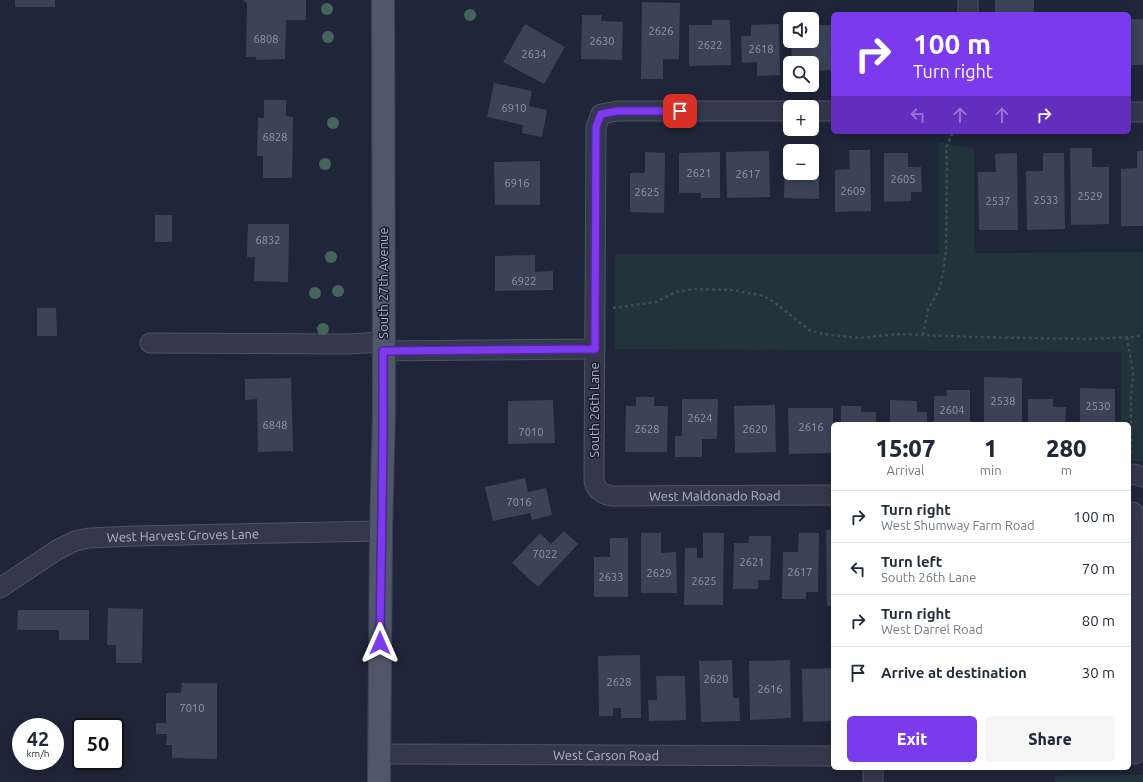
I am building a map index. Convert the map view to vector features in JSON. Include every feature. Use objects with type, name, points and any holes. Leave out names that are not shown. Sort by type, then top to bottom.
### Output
[{"type":"main road","name":"South 27th Avenue","points":[[379,782],[381,531],[384,411],[383,0]]},
{"type":"street","points":[[968,0],[968,12]]},
{"type":"street","name":"South 26th Lane","points":[[597,489],[594,481],[596,127],[601,114],[618,111],[783,111]]},
{"type":"street","points":[[819,111],[831,111]]},
{"type":"street","points":[[1131,112],[1143,112]]},
{"type":"street","points":[[150,343],[346,344],[383,346],[595,349]]},
{"type":"street","name":"West Maldonado Road","points":[[597,489],[607,495],[614,496],[831,495]]},
{"type":"street","points":[[1135,511],[1136,754]]},
{"type":"street","name":"West Harvest Groves Lane","points":[[0,588],[57,550],[75,541],[89,538],[381,531]]},
{"type":"street","name":"West Carson Road","points":[[380,754],[831,756]]},
{"type":"street","points":[[873,782],[874,770]]},
{"type":"path","points":[[923,335],[928,310],[939,290],[943,273],[946,249],[948,166],[946,148],[952,134]]},
{"type":"path","points":[[595,311],[656,302],[676,292],[693,289],[733,290],[764,296],[774,302],[809,330],[823,334],[860,338],[896,334],[1087,339],[1143,335]]},
{"type":"path","points":[[1127,337],[1133,372],[1130,398],[1135,476]]},
{"type":"shaded area","points":[[939,142],[974,149],[975,253],[1143,252],[1143,461],[1131,461],[1131,422],[1121,422],[1121,352],[615,349],[615,254],[939,254]]},
{"type":"shaded area","points":[[1143,775],[1143,782],[1055,782],[1055,776]]},
{"type":"building","points":[[15,0],[55,0],[55,7],[15,7]]},
{"type":"building","points":[[243,0],[306,0],[306,20],[286,20],[285,59],[256,60],[256,57],[246,57],[247,3]]},
{"type":"building","points":[[995,0],[1034,0],[1034,12],[995,12]]},
{"type":"building","points":[[642,2],[680,3],[679,59],[663,59],[663,79],[641,79]]},
{"type":"building","points":[[582,15],[602,15],[601,21],[623,22],[622,60],[581,59]]},
{"type":"building","points":[[1131,19],[1143,19],[1143,65],[1131,65]]},
{"type":"building","points":[[712,20],[730,20],[731,65],[689,66],[689,25],[712,25]]},
{"type":"building","points":[[525,24],[565,47],[544,84],[503,62]]},
{"type":"building","points":[[779,24],[780,75],[757,76],[757,62],[742,63],[741,36],[751,36],[751,25]]},
{"type":"building","points":[[819,25],[831,25],[831,70],[819,71],[819,56],[792,56],[791,48],[819,48]]},
{"type":"building","points":[[494,83],[532,91],[529,106],[547,110],[542,137],[522,133],[523,125],[487,117]]},
{"type":"building","points":[[264,100],[286,100],[286,116],[293,117],[292,178],[263,178],[263,156],[257,156],[258,118],[264,118]]},
{"type":"building","points":[[1070,148],[1092,148],[1092,167],[1109,167],[1109,224],[1071,225]]},
{"type":"building","points":[[849,150],[870,150],[871,211],[835,212],[835,170],[850,169]]},
{"type":"building","points":[[769,151],[770,197],[727,198],[726,152]]},
{"type":"building","points":[[1137,151],[1143,151],[1143,226],[1121,226],[1121,169],[1137,168]]},
{"type":"building","points":[[645,152],[665,153],[664,213],[630,212],[630,173],[645,173]]},
{"type":"building","points":[[720,152],[720,198],[701,198],[701,193],[679,193],[679,153]]},
{"type":"building","points":[[884,153],[908,153],[908,167],[921,167],[922,192],[911,192],[911,201],[884,202]]},
{"type":"building","points":[[1017,153],[1018,230],[979,230],[978,172],[996,172],[995,154]]},
{"type":"building","points":[[1043,153],[1064,153],[1065,229],[1027,230],[1026,171],[1043,171]]},
{"type":"building","points":[[540,161],[540,205],[495,205],[494,162]]},
{"type":"building","points":[[784,180],[819,180],[819,199],[784,198]]},
{"type":"building","points":[[155,215],[172,215],[172,242],[155,242]]},
{"type":"building","points":[[248,224],[289,224],[288,282],[254,281],[255,257],[247,257]]},
{"type":"building","points":[[535,255],[535,272],[553,271],[553,290],[495,291],[495,256]]},
{"type":"building","points":[[37,308],[56,308],[57,336],[37,336]]},
{"type":"building","points":[[984,377],[1022,378],[1022,422],[984,422]]},
{"type":"building","points":[[291,378],[293,451],[258,452],[257,399],[245,400],[245,379]]},
{"type":"building","points":[[1080,388],[1115,389],[1115,422],[1080,422]]},
{"type":"building","points":[[946,390],[970,390],[970,422],[934,422],[934,396],[947,396]]},
{"type":"building","points":[[636,397],[654,397],[654,406],[668,406],[667,452],[625,452],[626,406],[636,406]]},
{"type":"building","points":[[682,399],[718,399],[717,439],[702,439],[702,457],[675,457],[675,436],[682,436]]},
{"type":"building","points":[[1028,399],[1053,399],[1053,407],[1066,407],[1065,422],[1028,422]]},
{"type":"building","points":[[553,400],[555,443],[508,444],[508,401]]},
{"type":"building","points":[[890,400],[917,401],[917,412],[927,412],[927,422],[890,422]]},
{"type":"building","points":[[775,405],[776,452],[735,453],[734,406]]},
{"type":"building","points":[[841,406],[861,406],[861,412],[876,412],[876,422],[841,422]]},
{"type":"building","points":[[788,408],[833,408],[833,422],[831,422],[831,453],[789,454]]},
{"type":"building","points":[[525,478],[528,492],[546,488],[552,515],[532,520],[530,513],[493,521],[485,487]]},
{"type":"building","points":[[831,529],[831,606],[827,606],[826,530]]},
{"type":"building","points":[[564,531],[578,544],[538,587],[512,563],[540,533],[551,544]]},
{"type":"building","points":[[641,533],[661,533],[661,553],[676,552],[677,593],[641,593]]},
{"type":"building","points":[[703,533],[724,533],[723,605],[684,605],[685,548],[697,548],[697,558],[703,558]]},
{"type":"building","points":[[799,533],[819,533],[818,592],[806,592],[806,599],[782,599],[783,552],[798,552]]},
{"type":"building","points":[[749,536],[771,536],[770,580],[758,580],[758,589],[733,589],[734,543],[749,543]]},
{"type":"building","points":[[610,538],[628,538],[628,597],[594,597],[594,557],[610,557]]},
{"type":"building","points":[[108,608],[143,609],[142,663],[116,663],[116,645],[107,645]]},
{"type":"building","points":[[18,610],[89,610],[89,640],[59,640],[59,630],[17,630]]},
{"type":"building","points":[[640,655],[641,718],[621,718],[621,708],[613,708],[613,716],[599,716],[598,656]]},
{"type":"building","points":[[732,660],[733,698],[739,698],[740,721],[701,722],[699,661]]},
{"type":"building","points":[[790,660],[791,718],[750,720],[749,661]]},
{"type":"building","points":[[831,668],[831,721],[803,722],[802,669]]},
{"type":"building","points":[[656,676],[685,676],[686,720],[649,721],[648,700],[657,700]]},
{"type":"building","points":[[182,683],[217,683],[217,759],[172,758],[172,745],[166,745],[167,734],[156,734],[156,723],[166,723],[166,693],[181,693]]},
{"type":"route","points":[[380,643],[384,411],[383,351],[595,349],[596,127],[601,114],[618,111],[680,111]]}]
